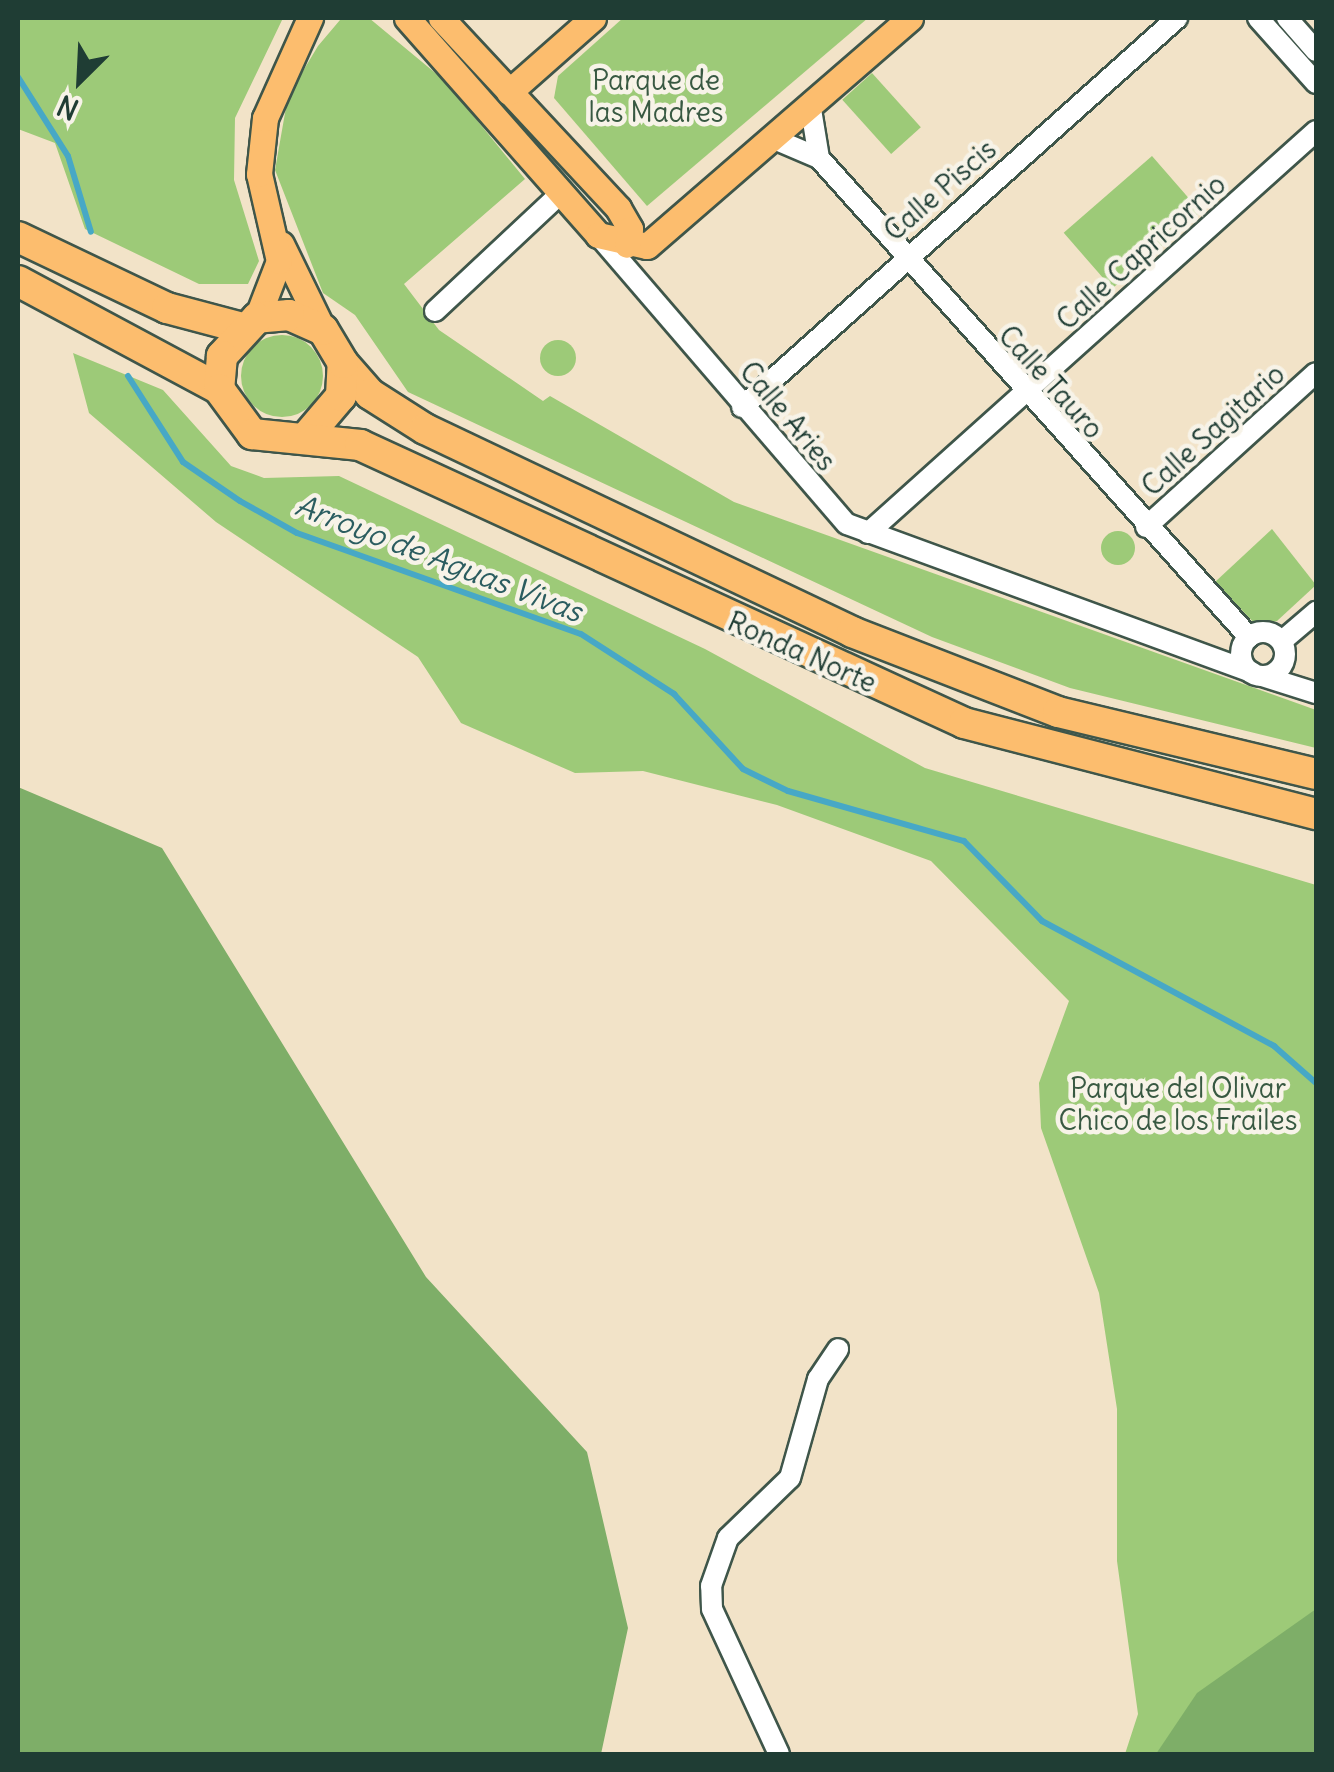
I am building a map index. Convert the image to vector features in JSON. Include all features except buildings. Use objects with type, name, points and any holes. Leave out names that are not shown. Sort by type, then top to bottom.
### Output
[{"type":"highway","points":[[18,236],[167,308],[250,323],[289,315],[323,330]]},
{"type":"highway","name":"Ronda Norte","points":[[18,281],[219,389],[252,434],[307,436],[360,445],[964,723],[1316,814]]},
{"type":"highway","points":[[219,389],[222,356],[250,323]]},
{"type":"highway","name":"Ronda Norte","points":[[323,330],[370,394],[425,429],[852,632],[1058,712],[1316,774]]},
{"type":"highway","points":[[307,436],[341,396],[343,362]]},
{"type":"main road","name":"Calle Aries","points":[[406,18],[626,218],[627,245]]},
{"type":"main road","name":"Calle Aries","points":[[441,18],[562,192],[598,234]]},
{"type":"main road","points":[[502,102],[593,18]]},
{"type":"main road","points":[[598,234],[627,245],[658,242],[910,18]]},
{"type":"main road","points":[[250,323],[279,261],[260,174],[266,118],[313,20]]},
{"type":"main road","points":[[273,228],[323,330]]},
{"type":"street","name":"Calle Piscis","points":[[742,407],[904,258],[1178,18]]},
{"type":"street","points":[[1258,18],[1316,83]]},
{"type":"street","points":[[1287,18],[1316,51]]},
{"type":"street","points":[[810,103],[819,158]]},
{"type":"street","name":"Calle Capricornio","points":[[868,533],[1316,131]]},
{"type":"street","name":"Calle Tauro","points":[[772,138],[819,158],[1025,394],[1249,637]]},
{"type":"street","points":[[435,311],[562,192]]},
{"type":"street","name":"Calle Aries","points":[[598,234],[818,497],[868,533],[1316,693]]},
{"type":"street","name":"Calle Sagitario","points":[[1146,528],[1316,373]]},
{"type":"street","points":[[1282,642],[1316,612]]},
{"type":"street","points":[[1270,632],[1282,642],[1284,662],[1257,674],[1241,657],[1249,637],[1270,632]]},
{"type":"street","points":[[779,1754],[712,1609],[711,1586],[728,1538],[790,1478],[818,1379],[838,1349]]},
{"type":"green space","points":[[18,18],[283,18],[235,118],[234,180],[259,261],[248,284],[199,284],[85,229],[55,143],[18,129]]},
{"type":"green space","points":[[369,18],[445,81],[525,179],[404,284],[439,330],[543,401],[550,396],[734,502],[1316,710],[1316,748],[1070,688],[932,637],[408,392],[355,315],[323,293],[275,170],[288,96],[318,46],[340,20]]},
{"type":"green space","name":"Parque de las Madres","points":[[623,18],[868,18],[647,206],[554,98],[558,76]]},
{"type":"green space","points":[[872,73],[921,127],[891,154],[842,100]]},
{"type":"green space","points":[[1152,156],[1201,212],[1112,289],[1064,233]]},
{"type":"green space","points":[[282,335],[298,338],[311,347],[320,360],[320,392],[311,405],[298,414],[282,417],[266,414],[253,405],[244,392],[241,376],[244,360],[253,347],[266,338]]},
{"type":"green space","points":[[558,340],[571,345],[576,358],[571,371],[558,376],[545,371],[540,358],[545,345]]},
{"type":"green space","name":"Parque del Olivar Chico de los Frailes","points":[[73,353],[163,390],[231,466],[264,478],[339,476],[705,649],[925,768],[1316,885],[1316,1754],[1125,1754],[1138,1714],[1117,1561],[1117,1409],[1099,1293],[1041,1128],[1039,1083],[1069,1001],[931,861],[777,805],[643,771],[575,773],[461,723],[418,657],[216,522],[89,413]]},
{"type":"green space","points":[[1272,529],[1316,585],[1277,621],[1257,626],[1215,582]]},
{"type":"green space","points":[[1118,531],[1130,536],[1135,548],[1130,560],[1118,565],[1106,560],[1101,548],[1106,536]]},
{"type":"green space","points":[[18,787],[162,848],[426,1277],[587,1452],[628,1628],[601,1754],[18,1754]]},
{"type":"green space","points":[[1316,1609],[1316,1754],[1156,1754],[1197,1693]]},
{"type":"waterway","name":"Arroyo de Aguas Vivas","points":[[18,77],[68,156],[91,232]]},
{"type":"waterway","name":"Arroyo de Aguas Vivas","points":[[128,376],[183,462],[240,501],[297,533],[581,634],[674,694],[743,769],[788,791],[964,841],[1042,921],[1274,1046],[1316,1083]]}]
